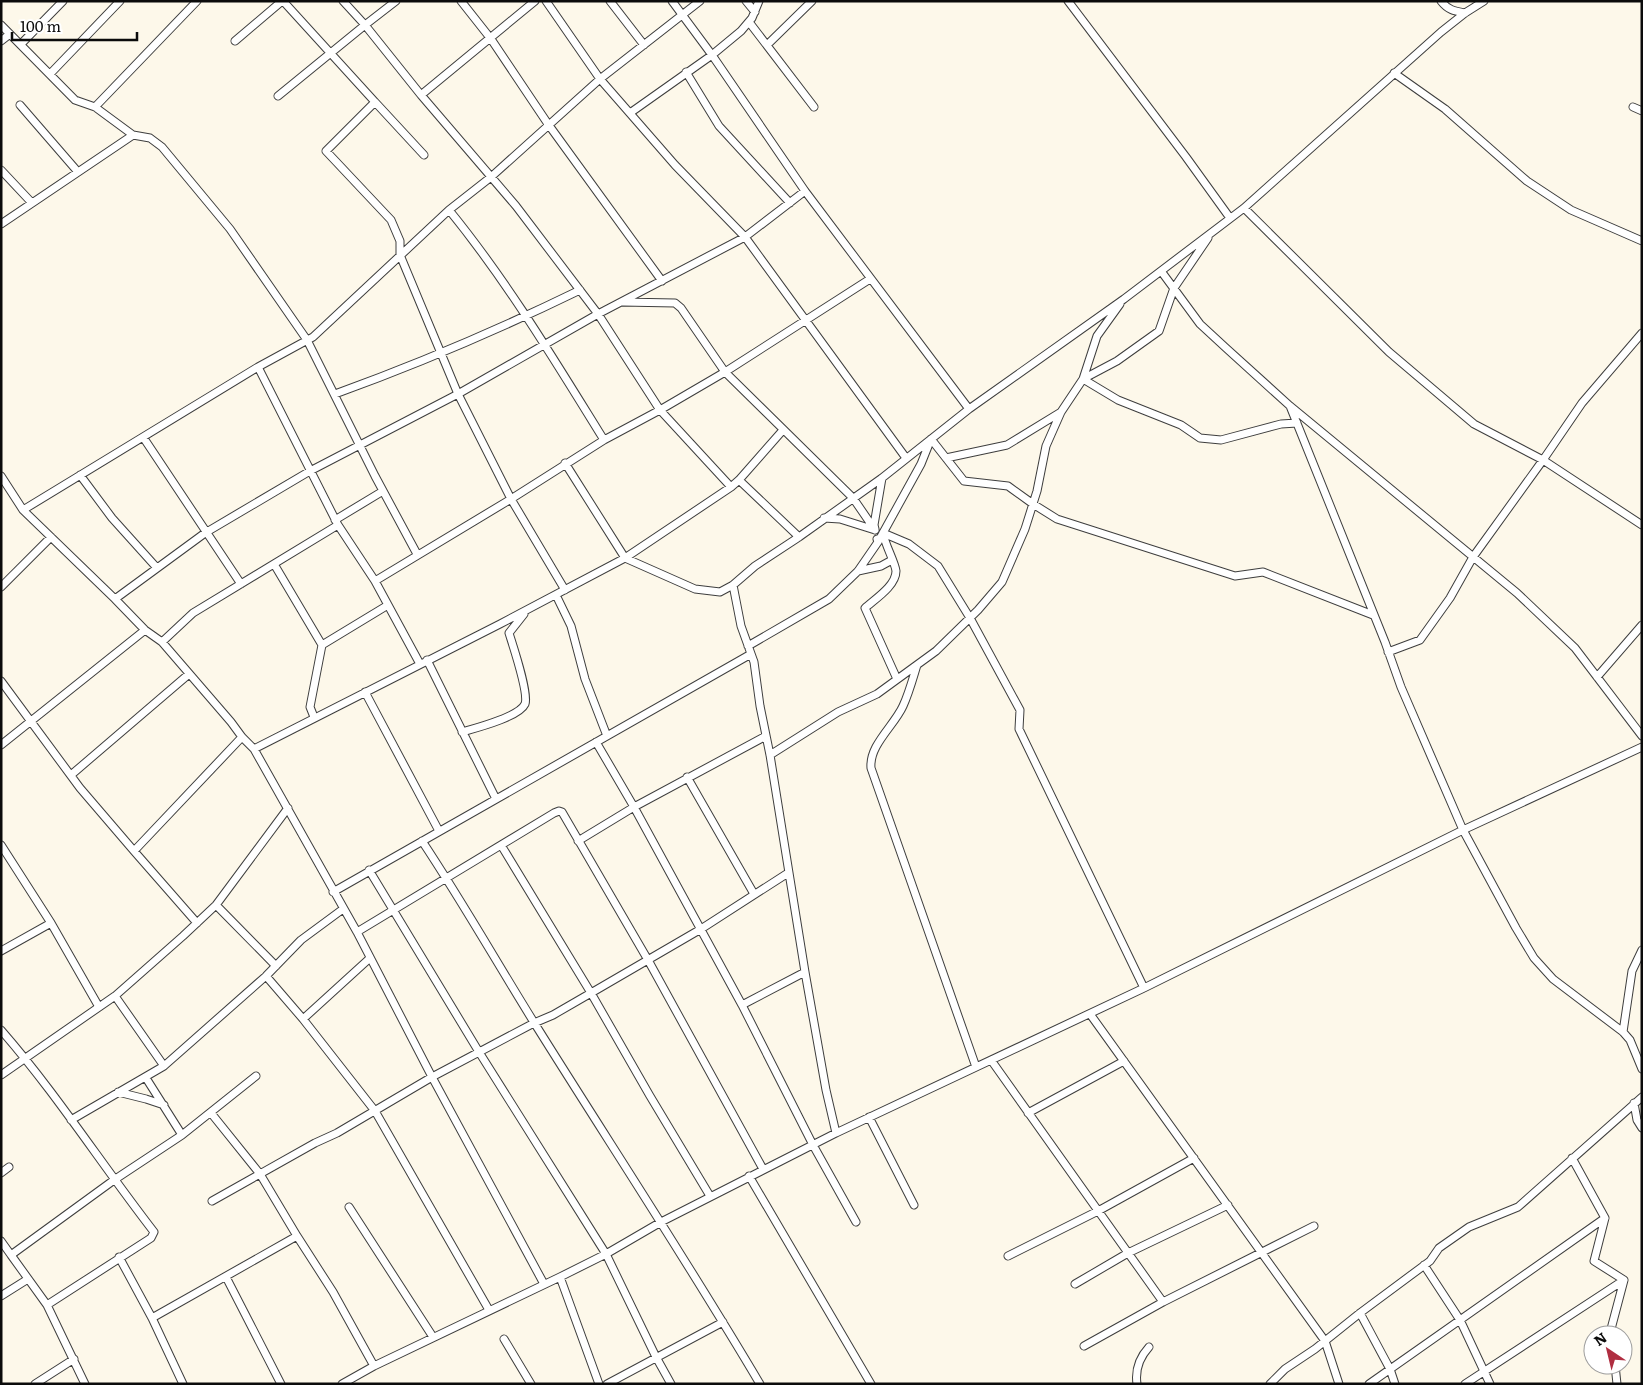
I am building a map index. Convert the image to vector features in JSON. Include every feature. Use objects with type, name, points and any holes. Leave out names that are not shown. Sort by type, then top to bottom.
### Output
[{"type":"street","points":[[21,44],[63,1]]},
{"type":"street","points":[[50,74],[120,1]]},
{"type":"street","points":[[95,107],[197,1]]},
{"type":"street","points":[[235,41],[283,1],[424,155]]},
{"type":"street","points":[[343,1],[365,24],[421,96],[516,206],[598,314],[660,410],[731,488]]},
{"type":"street","points":[[278,96],[365,24],[396,1]]},
{"type":"street","points":[[461,1],[491,38],[548,124],[662,281]]},
{"type":"street","points":[[421,96],[535,1]]},
{"type":"street","points":[[546,1],[600,79],[675,165],[745,237],[906,458]]},
{"type":"street","points":[[610,1],[644,45]]},
{"type":"street","points":[[672,1],[712,55],[804,191],[969,409]]},
{"type":"street","points":[[23,510],[258,367],[313,337],[448,210],[491,177],[600,79],[700,1]]},
{"type":"street","points":[[746,1],[754,12]]},
{"type":"street","points":[[630,114],[712,55],[740,32],[749,22],[759,1]]},
{"type":"street","points":[[767,45],[812,1]]},
{"type":"street","points":[[1068,1],[1230,218]]},
{"type":"street","points":[[1441,1],[1446,8],[1454,12],[1465,13]]},
{"type":"street","points":[[565,463],[625,558],[695,589],[720,592],[733,585],[755,566],[882,478],[969,409],[1124,299],[1244,208],[1394,73],[1465,13],[1484,1]]},
{"type":"street","points":[[749,22],[814,107]]},
{"type":"street","points":[[1,25],[75,100],[95,107],[133,135],[150,138],[162,147],[230,229],[307,340],[417,554]]},
{"type":"street","points":[[1,41],[10,34]]},
{"type":"street","points":[[686,72],[719,126],[790,203]]},
{"type":"street","points":[[1394,73],[1445,109],[1528,180],[1571,210],[1642,241]]},
{"type":"street","points":[[375,102],[326,151],[391,220],[400,241],[400,255],[458,394],[511,499],[566,590]]},
{"type":"street","points":[[20,105],[78,172]]},
{"type":"street","points":[[1633,107],[1642,111]]},
{"type":"street","points":[[1,224],[133,135]]},
{"type":"street","points":[[1,170],[32,203]]},
{"type":"street","points":[[115,599],[205,533],[310,471],[362,446],[598,314],[745,237],[804,191]]},
{"type":"street","points":[[1244,208],[1389,352],[1474,424],[1543,460],[1642,525]]},
{"type":"street","points":[[448,210],[481,249],[545,344],[604,440]]},
{"type":"street","points":[[1083,379],[1117,361],[1159,331],[1174,288],[1212,232]]},
{"type":"street","points":[[1161,271],[1200,324],[1290,406],[1517,593],[1574,648],[1642,736]]},
{"type":"street","points":[[375,580],[511,499],[565,463],[725,372],[870,279]]},
{"type":"street","points":[[335,394],[406,368],[526,316],[580,290]]},
{"type":"street","points":[[770,755],[838,712],[877,694],[936,651],[970,618],[1002,582],[1025,530],[1046,446],[1061,412],[1083,379],[1097,336],[1124,299]]},
{"type":"street","points":[[621,302],[675,304],[681,308],[725,372],[852,498],[876,530]]},
{"type":"street","points":[[1388,652],[1420,640],[1450,598],[1473,557],[1582,402],[1642,333]]},
{"type":"street","points":[[258,367],[336,523],[375,580],[420,664]]},
{"type":"street","points":[[1083,379],[1118,400],[1181,425],[1200,438],[1221,440],[1281,424],[1297,424]]},
{"type":"street","points":[[1290,406],[1424,744],[1463,830],[1534,958],[1553,979],[1623,1032],[1630,1040],[1642,1069]]},
{"type":"street","points":[[946,458],[1007,445],[1061,412]]},
{"type":"street","points":[[254,749],[526,611],[625,558],[731,488],[783,430]]},
{"type":"street","points":[[143,437],[205,533],[241,584]]},
{"type":"street","points":[[931,439],[964,481],[1008,486],[1032,504],[1058,519],[1235,576],[1263,572],[1374,614]]},
{"type":"street","points":[[748,646],[829,599],[858,571],[883,533],[921,464],[931,439]]},
{"type":"street","points":[[80,475],[112,518],[157,568]]},
{"type":"street","points":[[1,476],[23,510],[145,630],[162,642],[254,749],[357,932],[432,1077],[544,1284]]},
{"type":"street","points":[[878,542],[874,525],[882,478]]},
{"type":"street","points":[[739,480],[799,537]]},
{"type":"street","points":[[162,642],[193,613],[274,564],[383,491]]},
{"type":"street","points":[[824,518],[840,519],[876,530]]},
{"type":"street","points":[[883,533],[885,544],[896,572],[892,582],[866,608],[897,679]]},
{"type":"street","points":[[883,533],[909,544],[938,566],[970,618],[1020,710],[1020,729],[1144,988]]},
{"type":"street","points":[[1,587],[50,537]]},
{"type":"street","points":[[858,571],[881,566],[892,560]]},
{"type":"street","points":[[274,564],[322,645],[310,707],[314,717]]},
{"type":"street","points":[[733,585],[741,626],[754,662],[805,972],[826,1090],[836,1133]]},
{"type":"street","points":[[556,595],[571,626],[585,679],[607,736]]},
{"type":"street","points":[[322,645],[388,605]]},
{"type":"street","points":[[462,732],[486,726],[515,713],[524,706],[526,700],[521,675],[509,633],[526,611]]},
{"type":"street","points":[[1597,677],[1642,625]]},
{"type":"street","points":[[1,745],[33,722],[145,630]]},
{"type":"street","points":[[333,892],[751,654]]},
{"type":"street","points":[[427,660],[496,799]]},
{"type":"street","points":[[917,665],[903,706],[870,760],[871,768],[976,1067]]},
{"type":"street","points":[[71,775],[189,674]]},
{"type":"street","points":[[1,681],[71,775],[134,851],[197,922]]},
{"type":"street","points":[[366,692],[439,831]]},
{"type":"street","points":[[578,840],[687,777],[766,736]]},
{"type":"street","points":[[134,851],[242,737]]},
{"type":"street","points":[[596,742],[701,929],[813,1145],[856,1222]]},
{"type":"street","points":[[342,1384],[374,1366],[606,1254],[710,1196],[836,1133],[1144,988],[1463,830],[1642,747]]},
{"type":"street","points":[[687,777],[754,894]]},
{"type":"street","points":[[1,1075],[115,996],[197,922],[216,904],[288,808]]},
{"type":"street","points":[[357,932],[559,811],[648,960],[764,1169]]},
{"type":"street","points":[[422,841],[447,878],[534,1023],[661,1222],[760,1384]]},
{"type":"street","points":[[1,845],[51,923],[99,1006]]},
{"type":"street","points":[[501,846],[591,993],[710,1196]]},
{"type":"street","points":[[369,870],[479,1052],[606,1254],[671,1384]]},
{"type":"street","points":[[212,1201],[375,1112],[432,1077],[534,1023],[553,1015],[701,929],[788,874]]},
{"type":"street","points":[[216,904],[276,966]]},
{"type":"street","points":[[71,1120],[164,1066],[266,976],[301,940],[343,909]]},
{"type":"street","points":[[1,951],[51,923]]},
{"type":"street","points":[[1623,1032],[1632,971],[1642,950]]},
{"type":"street","points":[[303,1019],[370,958]]},
{"type":"street","points":[[742,1005],[805,972]]},
{"type":"street","points":[[266,976],[303,1019],[375,1112],[489,1310]]},
{"type":"street","points":[[115,996],[164,1066]]},
{"type":"street","points":[[1090,1014],[1326,1341],[1340,1384]]},
{"type":"street","points":[[1,1030],[26,1058],[154,1232],[151,1238],[47,1305]]},
{"type":"street","points":[[991,1060],[1163,1302]]},
{"type":"street","points":[[1028,1113],[1124,1061]]},
{"type":"street","points":[[12,1255],[114,1180],[182,1135],[256,1076]]},
{"type":"street","points":[[146,1078],[182,1135]]},
{"type":"street","points":[[118,1092],[164,1106]]},
{"type":"street","points":[[1270,1384],[1285,1369],[1326,1341],[1424,1265],[1439,1248],[1469,1227],[1518,1207],[1634,1103],[1642,1098]]},
{"type":"street","points":[[1634,1103],[1637,1120],[1642,1128]]},
{"type":"street","points":[[211,1113],[260,1174],[333,1292],[374,1366]]},
{"type":"street","points":[[869,1117],[914,1205]]},
{"type":"street","points":[[1008,1256],[1098,1211],[1194,1158]]},
{"type":"street","points":[[1572,1158],[1606,1218],[1594,1261],[1624,1280]]},
{"type":"street","points":[[1,1173],[9,1167]]},
{"type":"street","points":[[749,1176],[871,1384]]},
{"type":"street","points":[[1075,1284],[1128,1253],[1228,1206]]},
{"type":"street","points":[[349,1207],[433,1337]]},
{"type":"street","points":[[1369,1384],[1606,1218]]},
{"type":"street","points":[[1084,1346],[1163,1302],[1314,1226]]},
{"type":"street","points":[[152,1318],[297,1236]]},
{"type":"street","points":[[1,1241],[47,1305],[86,1384]]},
{"type":"street","points":[[119,1257],[152,1318],[183,1384]]},
{"type":"street","points":[[1424,1265],[1460,1320],[1490,1384]]},
{"type":"street","points":[[226,1277],[281,1384]]},
{"type":"street","points":[[560,1277],[599,1384]]},
{"type":"street","points":[[1,1296],[28,1279]]},
{"type":"street","points":[[1612,1325],[1624,1280]]},
{"type":"street","points":[[1465,1384],[1624,1280]]},
{"type":"street","points":[[1360,1313],[1390,1369],[1395,1384]]},
{"type":"street","points":[[606,1384],[723,1322]]},
{"type":"street","points":[[504,1339],[531,1384]]},
{"type":"street","points":[[1136,1384],[1136,1372],[1142,1354],[1148,1347]]},
{"type":"street","points":[[35,1384],[74,1359]]}]
